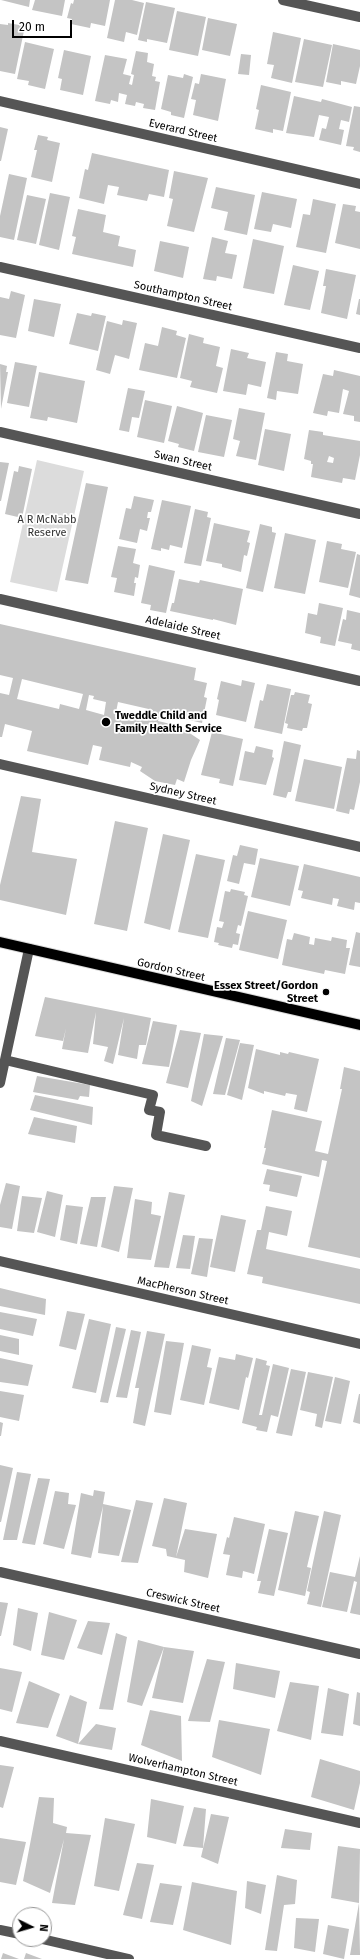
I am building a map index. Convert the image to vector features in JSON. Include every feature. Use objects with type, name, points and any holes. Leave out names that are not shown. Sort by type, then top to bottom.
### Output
[{"type":"main road","name":"Gordon Street","points":[[0,942],[360,1025]]},
{"type":"street","points":[[283,0],[360,17]]},
{"type":"street","name":"Everard Street","points":[[0,101],[360,184]]},
{"type":"street","name":"Southampton Street","points":[[0,267],[360,348]]},
{"type":"street","name":"Swan Street","points":[[0,432],[360,514]]},
{"type":"street","name":"Adelaide Street","points":[[0,599],[360,681]]},
{"type":"street","name":"Sydney Street","points":[[0,764],[360,847]]},
{"type":"street","points":[[0,1083],[28,949]]},
{"type":"street","points":[[5,1060],[153,1095],[150,1110],[160,1112],[156,1135],[206,1146]]},
{"type":"street","name":"MacPherson Street","points":[[0,1261],[360,1344]]},
{"type":"street","name":"Creswick Street","points":[[0,1572],[360,1654]]},
{"type":"street","name":"Wolverhampton Street","points":[[0,1741],[360,1824]]},
{"type":"street","points":[[0,1930],[12,1932]]},
{"type":"street","points":[[52,1941],[129,1959]]},
{"type":"green space","name":"A R McNabb Reserve","points":[[37,460],[84,471],[57,592],[10,582]]},
{"type":"building","points":[[1,0],[30,0],[29,7]]},
{"type":"building","points":[[35,0],[65,0],[62,16],[32,10]]},
{"type":"building","points":[[74,0],[110,0],[105,26],[91,23],[90,28],[71,24],[72,19],[67,18],[71,3],[73,4]]},
{"type":"building","points":[[115,0],[132,0],[144,3],[137,35],[126,32],[124,42],[107,38]]},
{"type":"building","points":[[146,2],[175,8],[167,43],[147,39],[147,42],[138,40]]},
{"type":"building","points":[[177,11],[206,17],[198,56],[169,50]]},
{"type":"building","points":[[208,18],[237,24],[230,56],[202,50]]},
{"type":"building","points":[[8,23],[25,26],[15,74],[0,71],[0,24],[8,25]]},
{"type":"building","points":[[273,32],[301,38],[292,83],[271,78],[274,65],[267,64]]},
{"type":"building","points":[[304,39],[332,45],[323,87],[295,82]]},
{"type":"building","points":[[25,42],[54,49],[45,89],[28,85],[29,81],[17,79]]},
{"type":"building","points":[[333,44],[360,50],[360,66],[356,84],[341,81],[341,85],[326,82]]},
{"type":"building","points":[[64,50],[91,56],[83,95],[60,90],[62,79],[58,78]]},
{"type":"building","points":[[136,51],[148,53],[147,62],[154,64],[152,76],[156,77],[155,81],[160,82],[155,110],[143,108],[144,104],[136,102],[135,106],[125,104],[127,95],[119,93],[118,102],[111,100],[110,104],[95,101],[105,55],[127,59],[123,74],[131,76],[129,84],[132,85],[134,75],[131,74]]},
{"type":"building","points":[[241,54],[251,55],[249,75],[238,74]]},
{"type":"building","points":[[184,74],[193,77],[184,118],[171,115],[171,112],[161,109],[168,75],[183,78]]},
{"type":"building","points":[[201,74],[226,79],[218,121],[193,115],[196,100],[191,99],[195,83],[199,84]]},
{"type":"building","points":[[261,85],[291,92],[283,131],[273,129],[273,133],[255,129],[259,110],[256,109]]},
{"type":"building","points":[[294,96],[321,102],[322,99],[352,107],[349,122],[341,120],[339,129],[344,130],[341,145],[319,140],[322,128],[326,129],[329,117],[319,115],[314,137],[286,133]]},
{"type":"building","points":[[354,106],[360,107],[360,152],[353,150],[354,147],[346,146]]},
{"type":"building","points":[[0,127],[8,129],[1,161],[0,161]]},
{"type":"building","points":[[38,135],[48,137],[47,140],[60,143],[52,182],[31,177],[37,150],[34,150]]},
{"type":"building","points":[[92,153],[169,170],[164,197],[149,194],[147,201],[117,195],[119,187],[108,185],[104,204],[79,198],[85,169],[88,170]]},
{"type":"building","points":[[174,171],[208,178],[194,232],[167,226],[173,199],[169,198]]},
{"type":"building","points":[[9,174],[27,178],[14,240],[0,237],[0,216]]},
{"type":"building","points":[[216,187],[255,195],[247,235],[224,230],[228,212],[211,208]]},
{"type":"building","points":[[262,192],[297,199],[291,228],[273,224],[271,232],[254,229]]},
{"type":"building","points":[[50,193],[70,197],[59,250],[39,245]]},
{"type":"building","points":[[27,195],[46,199],[36,244],[17,240]]},
{"type":"building","points":[[313,199],[336,204],[326,253],[296,247],[303,214],[310,215]]},
{"type":"building","points":[[343,204],[356,206],[355,211],[360,212],[360,249],[335,243]]},
{"type":"building","points":[[78,209],[106,215],[103,232],[120,236],[118,246],[136,250],[133,267],[72,254],[76,237],[72,236]]},
{"type":"building","points":[[212,237],[228,241],[225,253],[237,255],[232,279],[217,276],[216,281],[203,279]]},
{"type":"building","points":[[253,239],[284,246],[274,294],[243,288]]},
{"type":"building","points":[[160,241],[189,247],[183,278],[154,271]]},
{"type":"building","points":[[293,265],[319,271],[310,310],[284,305]]},
{"type":"building","points":[[326,269],[356,275],[347,319],[321,313],[326,286],[323,286]]},
{"type":"building","points":[[11,291],[25,295],[16,338],[0,335],[0,297],[9,299]]},
{"type":"building","points":[[34,299],[61,304],[54,337],[28,331]]},
{"type":"building","points":[[360,299],[360,315],[356,314]]},
{"type":"building","points":[[77,313],[91,316],[92,313],[106,316],[98,351],[69,344]]},
{"type":"building","points":[[123,320],[137,323],[129,359],[115,355],[110,374],[96,370],[107,321],[122,325]]},
{"type":"building","points":[[162,327],[177,331],[176,335],[186,338],[177,378],[139,370],[145,343],[158,346]]},
{"type":"building","points":[[189,334],[204,338],[203,343],[220,347],[216,366],[223,368],[217,393],[190,387],[192,381],[180,378]]},
{"type":"building","points":[[231,349],[249,353],[247,358],[266,362],[261,387],[248,384],[246,395],[223,391]]},
{"type":"building","points":[[276,352],[288,354],[287,361],[303,364],[298,394],[277,391],[276,400],[267,398]]},
{"type":"building","points":[[15,362],[37,366],[29,407],[7,403]]},
{"type":"building","points":[[0,364],[7,366],[6,372],[8,372],[1,409]]},
{"type":"building","points":[[334,370],[360,376],[360,422],[354,421],[354,416],[343,414],[349,391],[343,389],[339,413],[328,411],[327,416],[313,413],[323,374],[333,376]]},
{"type":"building","points":[[39,372],[85,381],[77,423],[48,417],[47,421],[30,418]]},
{"type":"building","points":[[128,388],[145,391],[139,418],[132,417],[129,432],[119,430]]},
{"type":"building","points":[[145,400],[172,406],[164,443],[137,437]]},
{"type":"building","points":[[177,406],[203,413],[194,451],[178,447],[179,444],[168,441]]},
{"type":"building","points":[[239,408],[265,413],[256,460],[236,456],[240,441],[233,439]]},
{"type":"building","points":[[206,415],[232,420],[224,457],[198,452]]},
{"type":"building","points":[[265,429],[291,434],[284,471],[258,465]]},
{"type":"building","points":[[309,430],[323,432],[323,435],[360,441],[360,455],[355,480],[343,478],[342,483],[311,477],[313,464],[311,464],[311,461],[304,459]],"holes":[[[329,456],[334,458],[333,463],[327,462]]]},
{"type":"building","points":[[0,462],[9,463],[1,501],[0,501]]},
{"type":"building","points":[[19,466],[32,469],[22,518],[5,514],[14,471],[18,472]]},
{"type":"building","points":[[86,483],[108,487],[88,584],[65,580]]},
{"type":"building","points":[[134,496],[154,500],[151,512],[148,512],[147,518],[150,518],[147,531],[140,529],[137,543],[119,539],[126,508],[131,509]]},
{"type":"building","points":[[162,500],[191,506],[182,548],[170,545],[169,550],[161,548],[161,551],[151,549]]},
{"type":"building","points":[[195,509],[208,512],[207,517],[211,518],[201,566],[184,563]]},
{"type":"building","points":[[214,523],[250,531],[247,542],[250,543],[247,556],[244,555],[241,572],[222,567],[222,564],[206,561]]},
{"type":"building","points":[[260,524],[272,527],[272,532],[276,533],[263,592],[246,588]]},
{"type":"building","points":[[285,533],[316,540],[305,594],[274,588]]},
{"type":"building","points":[[327,541],[342,544],[341,549],[356,552],[348,588],[319,582]]},
{"type":"building","points":[[118,546],[136,549],[133,563],[140,565],[138,578],[135,577],[134,583],[136,583],[134,596],[114,592],[117,578],[111,577]]},
{"type":"building","points":[[357,554],[360,555],[360,598],[349,595]]},
{"type":"building","points":[[149,565],[175,571],[166,613],[150,610],[151,605],[141,603]]},
{"type":"building","points":[[179,579],[199,583],[200,580],[243,589],[236,625],[170,611],[172,603],[174,603]]},
{"type":"building","points":[[319,603],[343,608],[335,646],[320,643],[321,637],[305,633],[308,613],[317,615]]},
{"type":"building","points":[[347,610],[360,613],[360,651],[351,649],[352,644],[338,641],[343,619],[346,620]]},
{"type":"building","name":"Tweddle Child and Family Health Service","points":[[0,624],[196,668],[194,680],[207,683],[204,697],[207,698],[202,723],[160,713],[158,721],[179,726],[200,740],[191,760],[184,782],[177,779],[175,785],[155,781],[140,771],[142,767],[131,762],[130,767],[99,760],[102,747],[93,745],[88,765],[27,751],[32,731],[5,724],[2,737],[0,737],[0,693],[9,695],[13,678],[0,675]],"holes":[[[22,679],[83,694],[79,709],[60,704],[59,709],[17,699]],[[89,695],[94,696],[93,699],[106,702],[104,715],[86,710]],[[118,702],[153,710],[152,715],[132,721],[115,717]]]},
{"type":"building","points":[[242,680],[255,683],[246,722],[216,715],[219,700],[217,699],[221,681],[241,686]]},
{"type":"building","points":[[267,684],[291,689],[282,734],[254,728],[260,700],[263,701]]},
{"type":"building","points":[[295,692],[310,695],[308,703],[312,704],[307,728],[303,728],[302,731],[287,728],[288,724],[285,723],[291,695],[294,695]]},
{"type":"building","points":[[212,732],[243,739],[233,786],[219,783],[220,779],[201,775]]},
{"type":"building","points":[[284,741],[301,745],[291,792],[288,792],[286,798],[273,795]]},
{"type":"building","points":[[256,746],[273,750],[272,757],[274,758],[266,785],[239,780],[245,751],[254,753]]},
{"type":"building","points":[[357,750],[360,751],[360,782],[354,810],[350,809],[349,814],[336,811],[347,758],[356,759]]},
{"type":"building","points":[[304,759],[342,767],[334,809],[295,801]]},
{"type":"building","points":[[21,796],[41,799],[32,852],[77,859],[66,915],[0,900],[0,885]]},
{"type":"building","points":[[115,821],[148,828],[127,931],[94,924]]},
{"type":"building","points":[[163,834],[190,840],[170,930],[144,923]]},
{"type":"building","points":[[240,845],[258,849],[255,865],[244,863],[239,884],[227,881],[233,855],[237,856]]},
{"type":"building","points":[[196,854],[225,860],[208,938],[178,932]]},
{"type":"building","points":[[260,858],[299,866],[290,906],[251,897]]},
{"type":"building","points":[[304,864],[360,877],[360,903],[355,902],[354,910],[337,906],[339,899],[333,898],[332,905],[301,898],[303,891],[298,890]]},
{"type":"building","points":[[231,889],[245,892],[244,895],[248,896],[241,926],[238,925],[236,933],[240,934],[238,945],[233,944],[232,948],[218,945],[219,943],[214,942],[217,927],[222,928],[224,922],[219,921],[225,891],[230,892]]},
{"type":"building","points":[[248,911],[287,920],[278,959],[239,950]]},
{"type":"building","points":[[356,932],[360,933],[360,967],[349,965]]},
{"type":"building","points":[[294,933],[310,937],[309,944],[314,945],[315,938],[331,941],[332,937],[347,940],[346,948],[350,948],[345,974],[325,970],[324,974],[282,965],[287,939],[292,940]]},
{"type":"building","points":[[45,997],[151,1018],[146,1045],[139,1045],[137,1059],[118,1055],[124,1018],[113,1064],[104,1061],[108,1047],[93,1044],[96,1012],[88,1053],[62,1049],[66,1028],[63,1041],[35,1036]]},
{"type":"building","points":[[153,1021],[177,1025],[169,1067],[142,1064]]},
{"type":"building","points":[[180,1030],[201,1033],[188,1088],[166,1083]]},
{"type":"building","points":[[204,1034],[223,1036],[202,1106],[191,1101]]},
{"type":"building","points":[[226,1038],[240,1040],[225,1095],[213,1094]]},
{"type":"building","points":[[240,1043],[254,1045],[242,1100],[227,1095]]},
{"type":"building","points":[[256,1049],[280,1055],[280,1052],[288,1054],[289,1052],[319,1059],[307,1112],[294,1109],[297,1095],[286,1093],[285,1096],[264,1091],[264,1094],[248,1088]]},
{"type":"building","points":[[344,1067],[360,1071],[360,1258],[308,1247],[327,1161],[322,1160],[319,1177],[262,1164],[272,1110],[322,1121],[315,1151],[328,1154],[342,1089],[340,1089]]},
{"type":"building","points":[[37,1076],[90,1085],[89,1097],[80,1096],[78,1100],[33,1092]]},
{"type":"building","points":[[35,1095],[93,1107],[92,1125],[30,1110]]},
{"type":"building","points":[[34,1117],[77,1126],[75,1143],[28,1134]]},
{"type":"building","points":[[267,1169],[302,1176],[297,1197],[269,1191],[270,1185],[263,1184]]},
{"type":"building","points":[[6,1183],[20,1186],[12,1229],[0,1227],[0,1205]]},
{"type":"building","points":[[114,1186],[133,1188],[119,1252],[101,1247]]},
{"type":"building","points":[[47,1191],[63,1195],[55,1237],[37,1232]]},
{"type":"building","points":[[169,1192],[185,1195],[169,1268],[154,1267]]},
{"type":"building","points":[[22,1196],[42,1198],[34,1233],[17,1231]]},
{"type":"building","points":[[91,1197],[106,1197],[97,1247],[80,1244]]},
{"type":"building","points":[[135,1199],[152,1202],[151,1214],[161,1216],[151,1260],[127,1258]]},
{"type":"building","points":[[66,1205],[83,1207],[77,1244],[60,1240]]},
{"type":"building","points":[[266,1206],[292,1211],[287,1236],[269,1232],[266,1249],[360,1269],[360,1304],[262,1283],[263,1277],[247,1274],[257,1230],[261,1230]]},
{"type":"building","points":[[221,1215],[246,1220],[235,1272],[210,1267]]},
{"type":"building","points":[[183,1235],[195,1236],[190,1269],[176,1268]]},
{"type":"building","points":[[199,1238],[213,1239],[207,1277],[191,1274]]},
{"type":"building","points":[[0,1288],[46,1299],[45,1315],[0,1306]]},
{"type":"building","points":[[67,1311],[85,1314],[76,1350],[59,1346]]},
{"type":"building","points":[[0,1312],[37,1319],[33,1336],[0,1329]]},
{"type":"building","points":[[89,1319],[111,1324],[96,1393],[72,1388]]},
{"type":"building","points":[[116,1327],[126,1329],[108,1403],[100,1402]]},
{"type":"building","points":[[131,1330],[141,1332],[127,1398],[116,1397]]},
{"type":"building","points":[[147,1331],[165,1334],[145,1426],[133,1423],[139,1388],[135,1388]]},
{"type":"building","points":[[0,1335],[19,1339],[19,1355],[0,1351]]},
{"type":"building","points":[[166,1341],[184,1343],[171,1415],[154,1412]]},
{"type":"building","points":[[192,1345],[211,1349],[207,1367],[212,1368],[204,1405],[180,1400]]},
{"type":"building","points":[[236,1354],[253,1358],[248,1378],[246,1377],[239,1410],[209,1403],[219,1357],[235,1360]]},
{"type":"building","points":[[0,1358],[33,1365],[28,1386],[0,1382]]},
{"type":"building","points":[[256,1358],[267,1361],[266,1365],[270,1366],[259,1415],[262,1415],[273,1364],[289,1368],[278,1417],[271,1415],[267,1432],[256,1430],[257,1427],[242,1423]]},
{"type":"building","points":[[291,1369],[306,1372],[292,1436],[276,1433]]},
{"type":"building","points":[[308,1372],[333,1377],[322,1428],[315,1426],[317,1414],[300,1410]]},
{"type":"building","points":[[335,1377],[350,1381],[341,1424],[325,1421]]},
{"type":"building","points":[[0,1391],[24,1395],[19,1421],[0,1417]]},
{"type":"building","points":[[360,1394],[360,1424],[353,1422]]},
{"type":"building","points":[[0,1422],[3,1423],[1,1436],[0,1436]]},
{"type":"building","points":[[0,1465],[13,1468],[1,1522],[0,1522]]},
{"type":"building","points":[[17,1472],[31,1474],[17,1540],[3,1540]]},
{"type":"building","points":[[38,1478],[50,1479],[35,1545],[22,1543]]},
{"type":"building","points":[[94,1490],[105,1492],[103,1504],[131,1510],[119,1556],[98,1553],[103,1506],[91,1558],[71,1554],[81,1493],[93,1496]]},
{"type":"building","points":[[55,1491],[69,1493],[68,1504],[76,1505],[64,1549],[43,1544]]},
{"type":"building","points":[[164,1498],[187,1503],[176,1557],[185,1529],[217,1534],[208,1578],[184,1572],[185,1560],[167,1556],[166,1549],[152,1546]]},
{"type":"building","points":[[136,1500],[153,1503],[138,1563],[121,1562]]},
{"type":"building","points":[[295,1511],[319,1516],[307,1567],[311,1568],[305,1596],[278,1590]]},
{"type":"building","points":[[324,1511],[341,1515],[321,1607],[307,1604],[310,1592],[307,1591]]},
{"type":"building","points":[[234,1517],[265,1524],[254,1574],[243,1571],[242,1578],[226,1575],[230,1555],[223,1554]]},
{"type":"building","points":[[269,1529],[288,1533],[274,1596],[258,1593],[261,1581],[257,1581]]},
{"type":"building","points":[[360,1556],[360,1615],[350,1613],[357,1582],[354,1581],[347,1612],[322,1607],[330,1572],[355,1577]]},
{"type":"building","points":[[0,1602],[8,1603],[1,1636],[0,1636]]},
{"type":"building","points":[[18,1608],[38,1613],[31,1651],[13,1645]]},
{"type":"building","points":[[49,1612],[77,1620],[64,1660],[41,1655]]},
{"type":"building","points":[[88,1621],[110,1623],[102,1655],[77,1648]]},
{"type":"building","points":[[116,1633],[127,1637],[113,1710],[99,1709]]},
{"type":"building","points":[[138,1640],[164,1647],[142,1706],[127,1702]]},
{"type":"building","points":[[164,1647],[194,1651],[183,1703],[152,1698]]},
{"type":"building","points":[[207,1659],[225,1662],[210,1722],[188,1721]]},
{"type":"building","points":[[236,1663],[280,1671],[275,1698],[233,1689]]},
{"type":"building","points":[[0,1668],[22,1672],[12,1712],[0,1709]]},
{"type":"building","points":[[29,1681],[60,1694],[48,1728],[16,1723]]},
{"type":"building","points":[[290,1682],[319,1686],[311,1740],[277,1731]]},
{"type":"building","points":[[328,1688],[349,1694],[343,1736],[321,1733]]},
{"type":"building","points":[[357,1692],[360,1693],[360,1726],[353,1724]]},
{"type":"building","points":[[70,1695],[87,1702],[78,1744],[56,1736]]},
{"type":"building","points":[[150,1710],[181,1716],[182,1761],[141,1745]]},
{"type":"building","points":[[219,1720],[270,1729],[261,1775],[212,1757]]},
{"type":"building","points":[[96,1724],[116,1728],[112,1750],[78,1744]]},
{"type":"building","points":[[320,1759],[360,1771],[360,1783],[354,1810],[311,1797]]},
{"type":"building","points":[[0,1765],[14,1767],[3,1808],[0,1807]]},
{"type":"building","points":[[39,1797],[54,1798],[53,1823],[67,1827],[66,1833],[91,1835],[75,1905],[52,1903],[64,1839],[50,1893],[23,1881]]},
{"type":"building","points":[[151,1799],[184,1806],[176,1844],[147,1837]]},
{"type":"building","points":[[194,1807],[206,1809],[203,1848],[183,1846]]},
{"type":"building","points":[[211,1814],[229,1817],[218,1864],[201,1857]]},
{"type":"building","points":[[105,1818],[135,1824],[119,1891],[94,1886]]},
{"type":"building","points":[[285,1829],[312,1833],[310,1850],[281,1848]]},
{"type":"building","points":[[0,1838],[26,1842],[16,1885],[0,1882]]},
{"type":"building","points":[[338,1846],[360,1849],[359,1903],[331,1898]]},
{"type":"building","points":[[137,1863],[154,1865],[142,1919],[123,1915]]},
{"type":"building","points":[[277,1875],[297,1880],[295,1904],[284,1905],[277,1951],[265,1950]]},
{"type":"building","points":[[247,1881],[266,1885],[261,1914],[245,1908]]},
{"type":"building","points":[[192,1882],[237,1891],[231,1945],[183,1930]]},
{"type":"building","points":[[160,1883],[182,1886],[173,1925],[150,1922]]},
{"type":"building","points":[[359,1903],[360,1955],[350,1955]]},
{"type":"building","points":[[296,1918],[319,1919],[315,1952],[294,1948]]},
{"type":"building","points":[[328,1925],[349,1929],[344,1959],[323,1954]]},
{"type":"building","points":[[3,1953],[19,1959],[1,1959]]},
{"type":"building","points":[[26,1953],[42,1959],[24,1959]]},
{"type":"place","name":"Tweddle Child and Family Health Service","points":[[106,722]]},
{"type":"place","name":"Essex Street/Gordon Street","points":[[326,992]]}]
